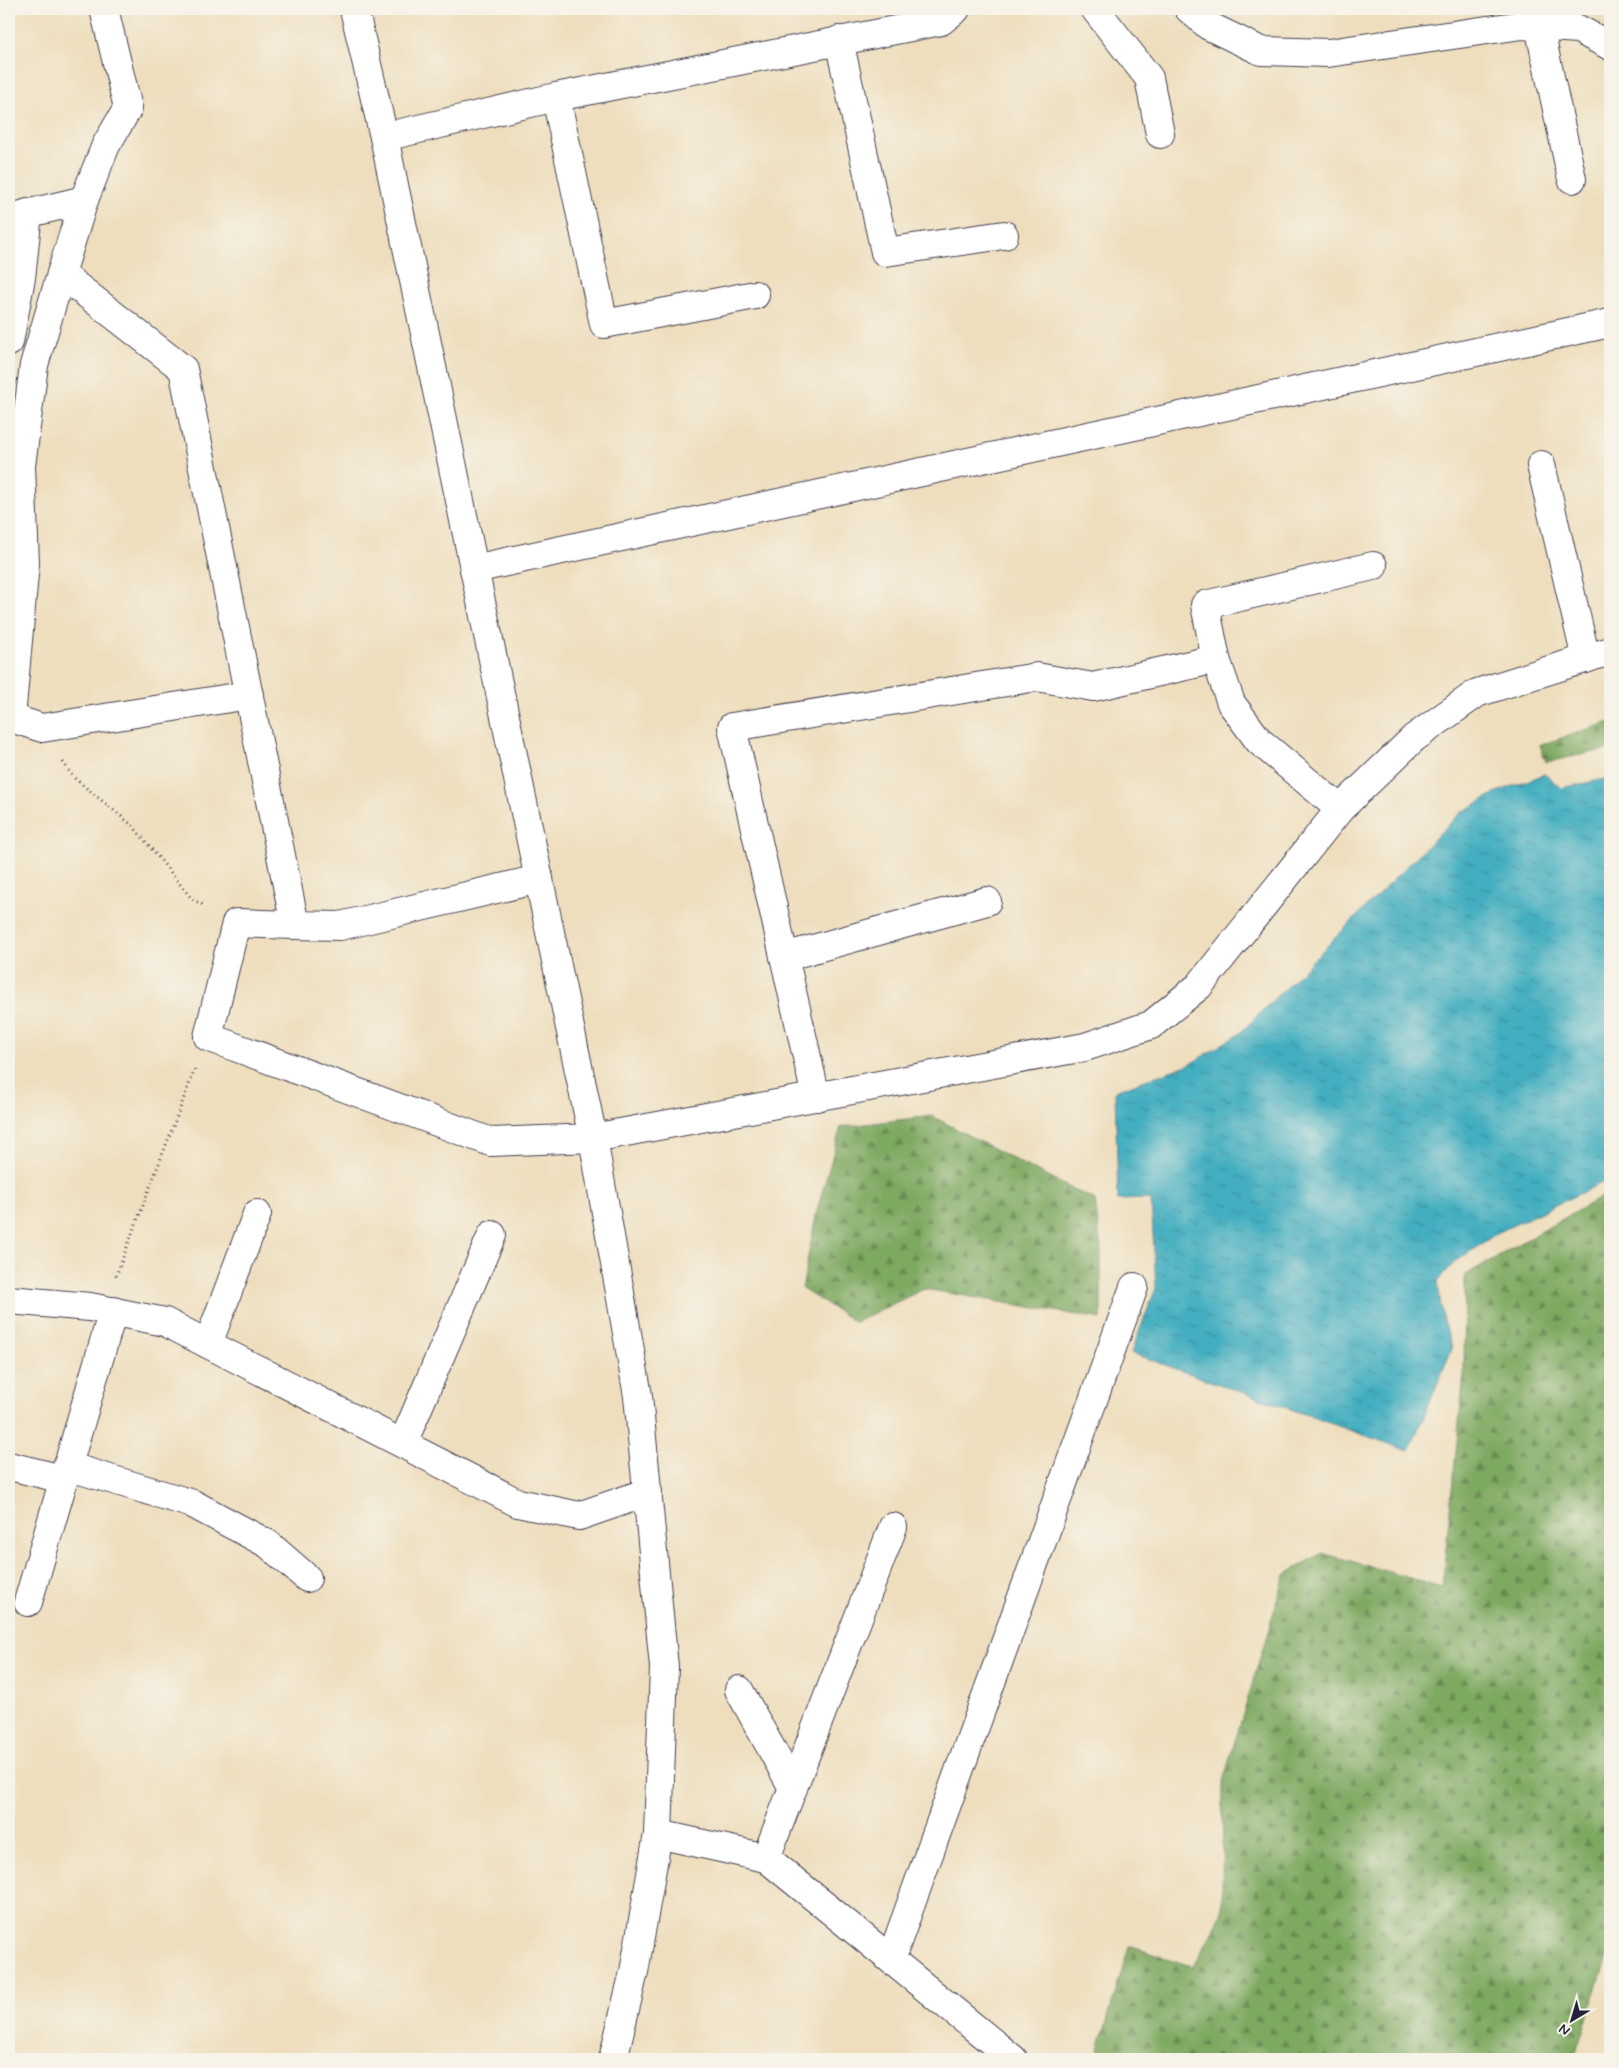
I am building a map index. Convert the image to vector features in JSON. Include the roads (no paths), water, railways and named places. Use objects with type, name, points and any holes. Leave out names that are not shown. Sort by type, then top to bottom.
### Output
[{"type":"street","points":[[104,9],[128,108],[106,145],[84,200],[34,365],[21,466],[25,563],[10,717],[42,728],[249,695]]},
{"type":"street","points":[[354,9],[384,137],[593,1138],[638,1396],[664,1667],[658,1834],[634,1972],[612,2059]]},
{"type":"street","points":[[384,137],[556,97],[941,21],[956,9]]},
{"type":"street","points":[[1095,9],[1150,78],[1160,134]]},
{"type":"street","points":[[1189,9],[1209,26],[1261,51],[1328,54],[1522,25],[1578,29],[1610,46]]},
{"type":"street","points":[[1539,26],[1572,179]]},
{"type":"street","points":[[840,40],[886,252],[1004,235]]},
{"type":"street","points":[[556,97],[604,324],[755,295]]},
{"type":"street","points":[[9,342],[21,278],[18,216],[84,200]]},
{"type":"street","points":[[61,274],[183,369],[295,924]]},
{"type":"street","points":[[474,569],[1610,323]]},
{"type":"street","points":[[539,880],[340,926],[236,923],[208,1037],[491,1142],[593,1138],[1085,1046],[1151,1025],[1199,986],[1340,809],[1414,738],[1477,693],[1598,655],[1541,465]]},
{"type":"street","points":[[1340,809],[1260,740],[1231,703],[1216,659],[1205,605],[1373,566]]},
{"type":"street","points":[[816,1097],[732,727],[1037,677],[1093,687],[1216,659]]},
{"type":"street","points":[[784,957],[987,901]]},
{"type":"street","points":[[208,1344],[257,1214]]},
{"type":"street","points":[[402,1443],[492,1235]]},
{"type":"street","points":[[891,1959],[1134,1287]]},
{"type":"street","points":[[9,1300],[108,1310],[165,1322],[518,1503],[579,1516],[648,1492]]},
{"type":"street","points":[[28,1602],[65,1473],[108,1310]]},
{"type":"street","points":[[9,1466],[65,1473],[193,1504],[268,1544],[307,1578]]},
{"type":"street","points":[[766,1858],[893,1527]]},
{"type":"street","points":[[739,1690],[793,1788]]},
{"type":"street","points":[[658,1834],[766,1858],[1013,2059]]},
{"type":"water","points":[[1545,774],[1561,788],[1610,778],[1610,1179],[1497,1233],[1454,1263],[1438,1281],[1441,1308],[1452,1349],[1409,1451],[1131,1353],[1156,1288],[1151,1199],[1118,1200],[1115,1091],[1190,1064],[1239,1034],[1459,814],[1497,792]]}]
